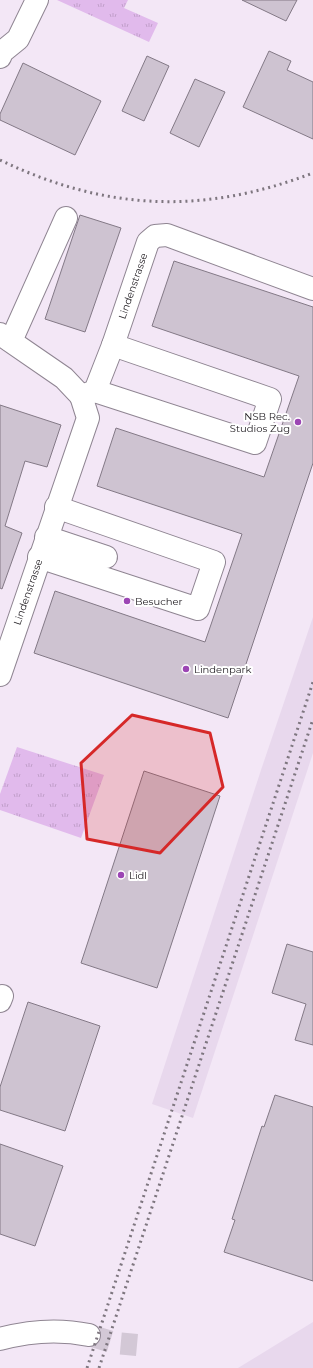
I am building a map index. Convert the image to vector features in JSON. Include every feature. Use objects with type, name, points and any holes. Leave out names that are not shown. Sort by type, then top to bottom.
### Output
[{"type":"street","points":[[0,57],[2,52],[18,39],[37,0]]},
{"type":"street","points":[[5,337],[66,218]]},
{"type":"street","name":"Lindenstrasse","points":[[0,675],[56,507],[88,418],[88,394],[113,346],[148,242],[155,236],[167,235],[313,289]]},
{"type":"street","name":"Lindenstrasse","points":[[5,337],[88,394]]},
{"type":"street","points":[[88,394],[255,443],[270,399],[113,346]]},
{"type":"street","points":[[40,557],[198,609],[214,562],[56,507]]},
{"type":"street","points":[[46,537],[106,557]]},
{"type":"street","points":[[0,1339],[18,1334],[45,1332],[74,1332],[89,1335]]},
{"type":"highlighted area","points":[[132,715],[210,733],[223,787],[160,853],[87,839],[81,763]]},
{"type":"shaded area","points":[[313,617],[313,753],[193,1118],[152,1104],[261,770]]},
{"type":"shaded area","points":[[313,1322],[313,1368],[238,1368]]},
{"type":"green space","points":[[57,0],[128,0],[124,8],[158,23],[149,42]]},
{"type":"green space","points":[[17,747],[104,775],[81,838],[0,810],[0,794]]},
{"type":"building","points":[[242,0],[297,0],[286,21]]},
{"type":"building","points":[[269,51],[291,61],[287,70],[313,82],[313,139],[243,107]]},
{"type":"building","points":[[147,56],[169,66],[144,121],[122,111]]},
{"type":"building","points":[[23,63],[101,101],[75,155],[0,120],[0,114]]},
{"type":"building","points":[[195,79],[225,92],[199,147],[170,133]]},
{"type":"building","points":[[80,215],[121,228],[85,332],[45,319]]},
{"type":"building","points":[[174,261],[313,307],[313,463],[228,718],[34,653],[55,591],[205,642],[242,534],[97,486],[116,428],[264,477],[299,376],[152,326]]},
{"type":"building","points":[[0,405],[61,425],[47,467],[25,461],[5,526],[22,533],[2,589],[0,588]]},
{"type":"building","points":[[144,771],[220,796],[157,988],[81,963]]},
{"type":"building","points":[[287,944],[313,952],[313,1045],[295,1040],[306,1004],[272,993]]},
{"type":"building","points":[[28,1002],[100,1026],[65,1131],[0,1110],[0,1087]]},
{"type":"building","points":[[275,1095],[313,1107],[313,1281],[224,1252],[235,1220],[232,1219],[262,1126],[264,1127]]},
{"type":"building","points":[[0,1144],[63,1166],[35,1246],[0,1234]]},
{"type":"tunnel","points":[[89,1335],[115,1343],[137,1345]]},
{"type":"railway","points":[[0,160],[39,177],[78,189],[117,198],[155,201],[194,201],[233,196],[272,187],[313,173]]},
{"type":"railway","points":[[87,1368],[313,682]]},
{"type":"railway","points":[[99,1368],[313,719]]},
{"type":"place","name":"NSB Rec. Studios Zug","points":[[298,422]]},
{"type":"place","name":"Besucher","points":[[127,601]]},
{"type":"place","name":"Lindenpark","points":[[186,669]]},
{"type":"place","name":"Lidl","points":[[121,875]]}]
